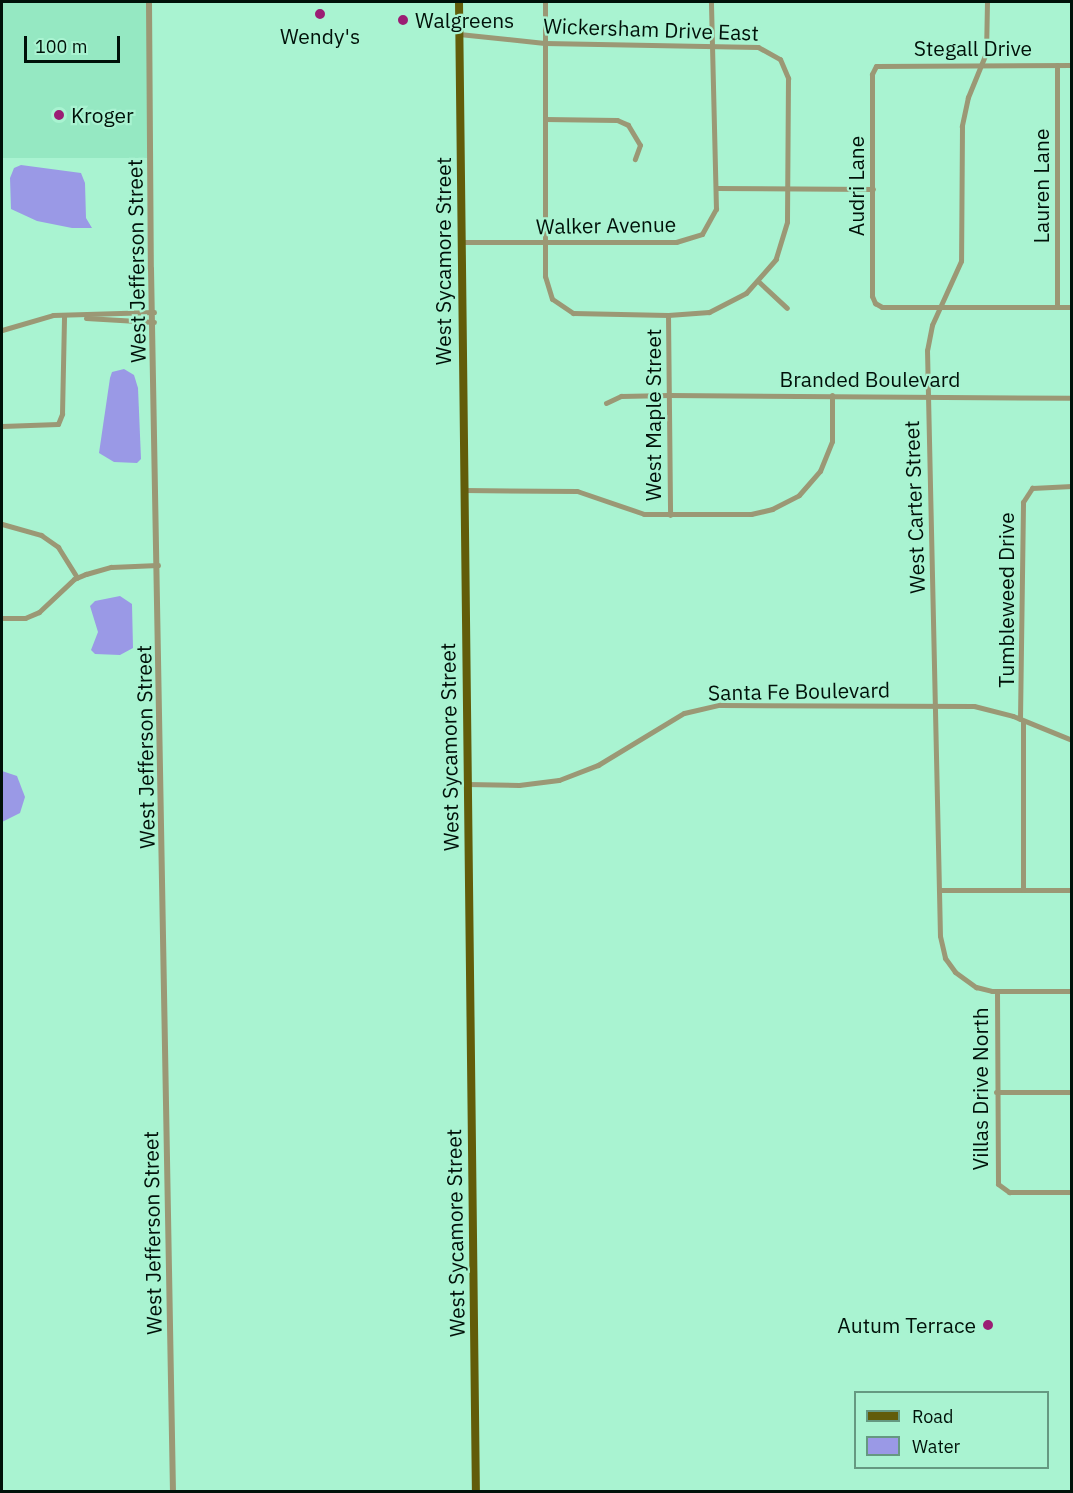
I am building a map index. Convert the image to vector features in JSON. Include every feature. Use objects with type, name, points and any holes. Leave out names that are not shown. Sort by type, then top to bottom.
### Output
[{"type":"main road","name":"West Sycamore Street","points":[[459,2],[476,1491]]},
{"type":"street","name":"West Jefferson Street","points":[[149,2],[173,1491]]},
{"type":"street","name":"Wickersham Drive East","points":[[459,34],[545,43],[758,47],[780,59],[788,78],[789,188],[784,237],[776,259],[759,282],[724,306],[697,314],[573,313],[562,309],[548,292],[546,242],[545,119],[545,43],[545,2]]},
{"type":"street","name":"Walker Avenue","points":[[461,242],[691,240],[710,223],[716,188],[715,46],[711,2]]},
{"type":"street","name":"West Carter Street","points":[[987,2],[987,43],[965,107],[962,126],[961,261],[941,306],[927,350],[927,395],[940,936],[945,958],[961,978],[996,991]]},
{"type":"street","name":"Lauren Lane","points":[[1057,307],[1058,65]]},
{"type":"street","name":"Stegall Drive","points":[[876,66],[1071,65]]},
{"type":"street","name":"Audri Lane","points":[[876,66],[872,75],[872,296],[876,305],[941,306]]},
{"type":"street","points":[[545,119],[617,120],[628,124],[640,145],[635,159]]},
{"type":"street","points":[[716,188],[873,189]]},
{"type":"street","points":[[759,282],[786,308]]},
{"type":"street","points":[[941,306],[1071,307]]},
{"type":"street","points":[[84,317],[154,312]]},
{"type":"street","points":[[2,426],[58,424],[62,414],[64,315]]},
{"type":"street","points":[[2,330],[38,318],[64,315],[104,322],[154,322]]},
{"type":"street","name":"West Maple Street","points":[[668,315],[670,515]]},
{"type":"street","name":"Branded Boulevard","points":[[606,403],[621,396],[669,395],[927,395],[1071,398]]},
{"type":"street","points":[[464,490],[578,491],[636,513],[751,514],[791,501],[814,479],[828,456],[832,395]]},
{"type":"street","name":"Tumbleweed Drive","points":[[1023,890],[1023,502],[1032,488],[1071,486]]},
{"type":"street","points":[[2,524],[41,535],[58,547],[78,578]]},
{"type":"street","points":[[2,618],[25,618],[39,612],[78,578],[111,567],[158,565]]},
{"type":"street","name":"Santa Fe Boulevard","points":[[467,784],[519,785],[559,780],[598,765],[684,714],[720,705],[935,705],[985,708],[1071,740]]},
{"type":"street","points":[[939,890],[1071,890]]},
{"type":"street","points":[[996,991],[1071,991]]},
{"type":"street","name":"Villas Drive North","points":[[996,991],[996,1178],[1000,1187],[1009,1191],[1071,1192]]},
{"type":"street","points":[[996,1092],[1071,1092]]},
{"type":"shaded area","points":[[2,2],[150,2],[150,158],[2,158]]},
{"type":"water","points":[[21,165],[81,173],[85,183],[86,218],[92,228],[72,228],[37,221],[11,209],[10,178],[14,168]]},
{"type":"water","points":[[124,369],[134,375],[138,388],[141,459],[137,463],[114,462],[99,453],[110,378],[112,372]]},
{"type":"water","points":[[120,596],[132,604],[133,648],[120,655],[95,654],[91,650],[98,632],[90,606],[95,601]]},
{"type":"water","points":[[2,771],[17,776],[25,797],[20,813],[2,822]]},
{"type":"place","name":"Wendy's","points":[[320,14]]},
{"type":"place","name":"Walgreens","points":[[403,20]]},
{"type":"place","name":"Kroger","points":[[59,115]]},
{"type":"place","name":"Autum Terrace","points":[[988,1325]]}]
